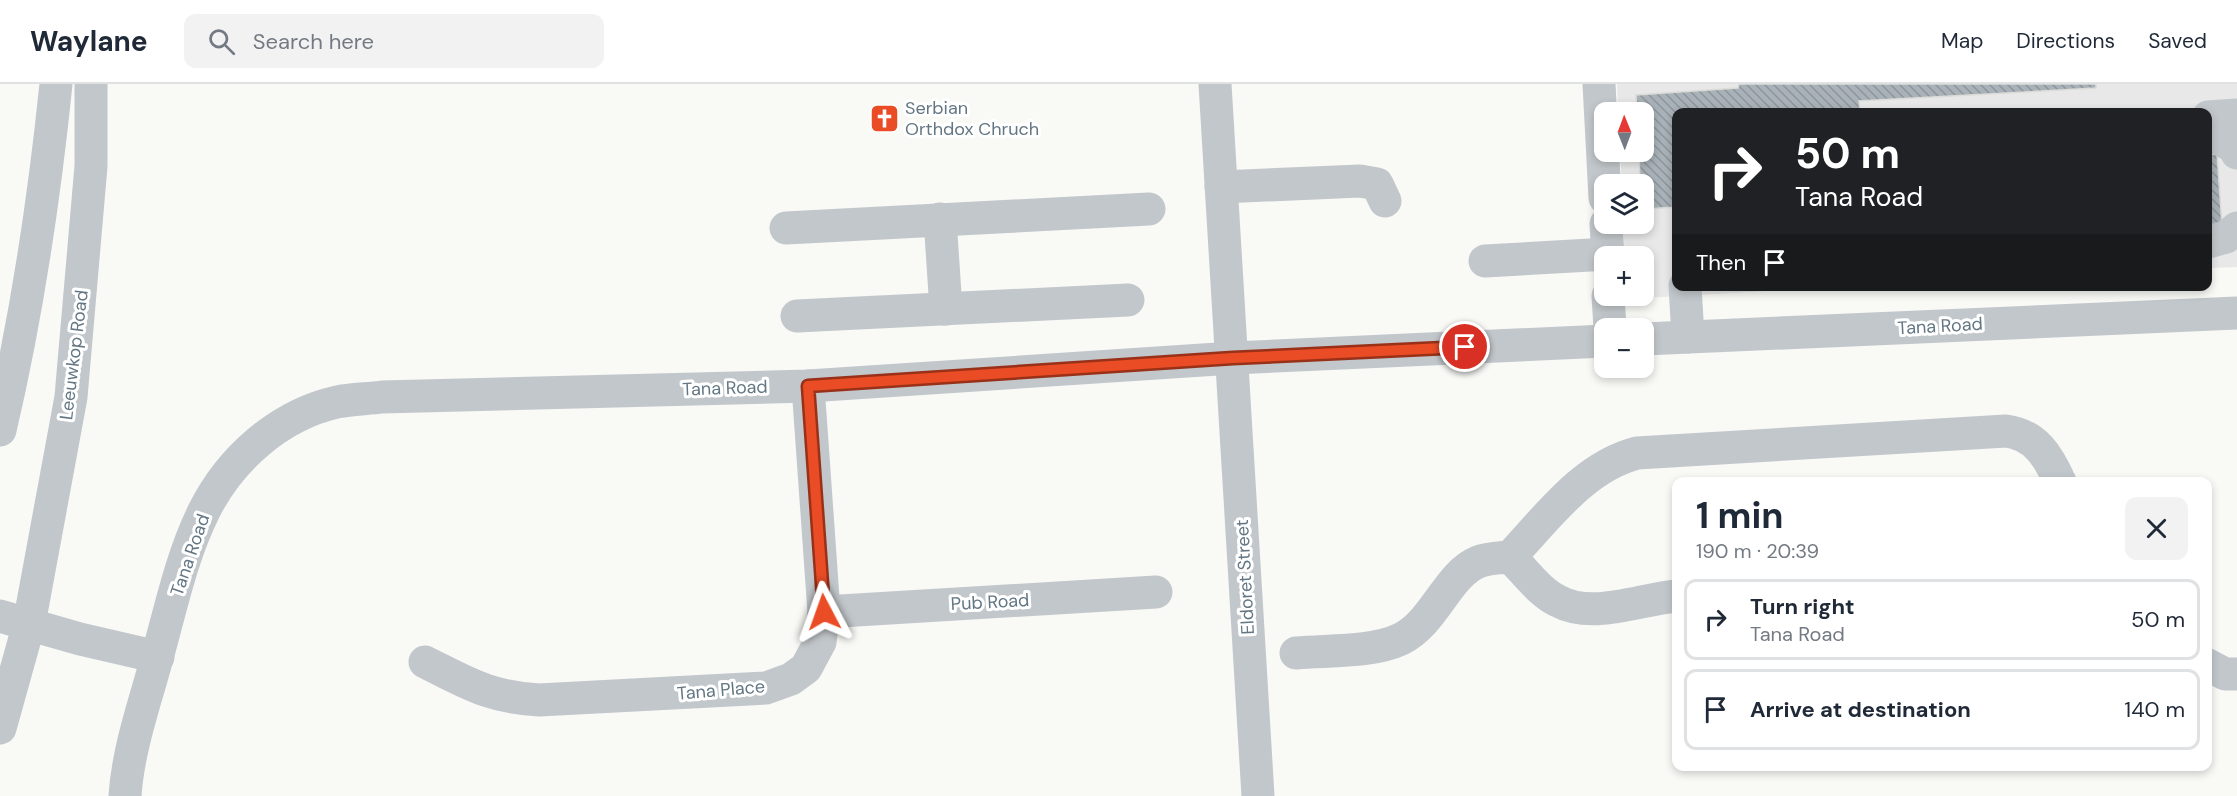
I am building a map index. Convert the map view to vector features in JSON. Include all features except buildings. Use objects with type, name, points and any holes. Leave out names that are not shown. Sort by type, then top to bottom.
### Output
[{"type":"street","points":[[0,430],[19,350],[35,256],[56,84]]},
{"type":"street","name":"Leeuwkop Road","points":[[0,728],[15,620],[71,398],[90,178],[91,84]]},
{"type":"street","name":"Eldoret Street","points":[[1215,84],[1258,796]]},
{"type":"street","points":[[1599,84],[1604,174]]},
{"type":"street","points":[[2212,117],[2237,115]]},
{"type":"street","points":[[2212,138],[2218,138],[2236,148],[2237,153]]},
{"type":"street","points":[[1221,187],[1360,181],[1377,184],[1385,201]]},
{"type":"street","points":[[786,228],[1149,209]]},
{"type":"street","points":[[940,219],[946,309]]},
{"type":"street","points":[[2212,241],[2226,237],[2237,228]]},
{"type":"street","points":[[1485,261],[1607,245]]},
{"type":"street","points":[[1685,291],[1688,337]]},
{"type":"street","points":[[797,316],[1128,300]]},
{"type":"street","name":"Tana Road","points":[[1654,339],[2237,313]]},
{"type":"street","name":"Tana Road","points":[[158,657],[182,571],[204,511],[237,462],[263,437],[299,415],[337,402],[382,397],[808,386],[1233,358],[1594,342]]},
{"type":"street","name":"Tana Place","points":[[425,662],[479,689],[505,698],[539,700],[748,691],[791,679],[806,668],[820,642],[824,612],[808,386]]},
{"type":"street","points":[[1296,653],[1374,646],[1401,639],[1429,618],[1455,582],[1478,562],[1510,557],[1570,494],[1594,473],[1619,458],[1637,453],[2006,431],[2019,432],[2040,445],[2057,477]]},
{"type":"street","points":[[1510,557],[1547,594],[1571,606],[1585,609],[1672,597]]},
{"type":"street","name":"Pub Road","points":[[824,612],[1156,592]]},
{"type":"street","points":[[15,620],[158,657],[136,737],[125,796]]},
{"type":"street","points":[[2212,667],[2225,674],[2237,674]]},
{"type":"shaded area","points":[[1617,84],[2237,84],[2237,267],[2212,268],[2212,108],[1672,108],[1672,291],[1766,291],[1654,297],[1654,246],[1624,246],[1624,234],[1654,234],[1654,174],[1621,174],[1621,162],[1654,162],[1654,102],[1618,102]]},
{"type":"place","name":"Serbian Orthdox Chruch","points":[[884,118]]},
{"type":"route","points":[[824,612],[808,386],[1233,358],[1465,347]]}]
